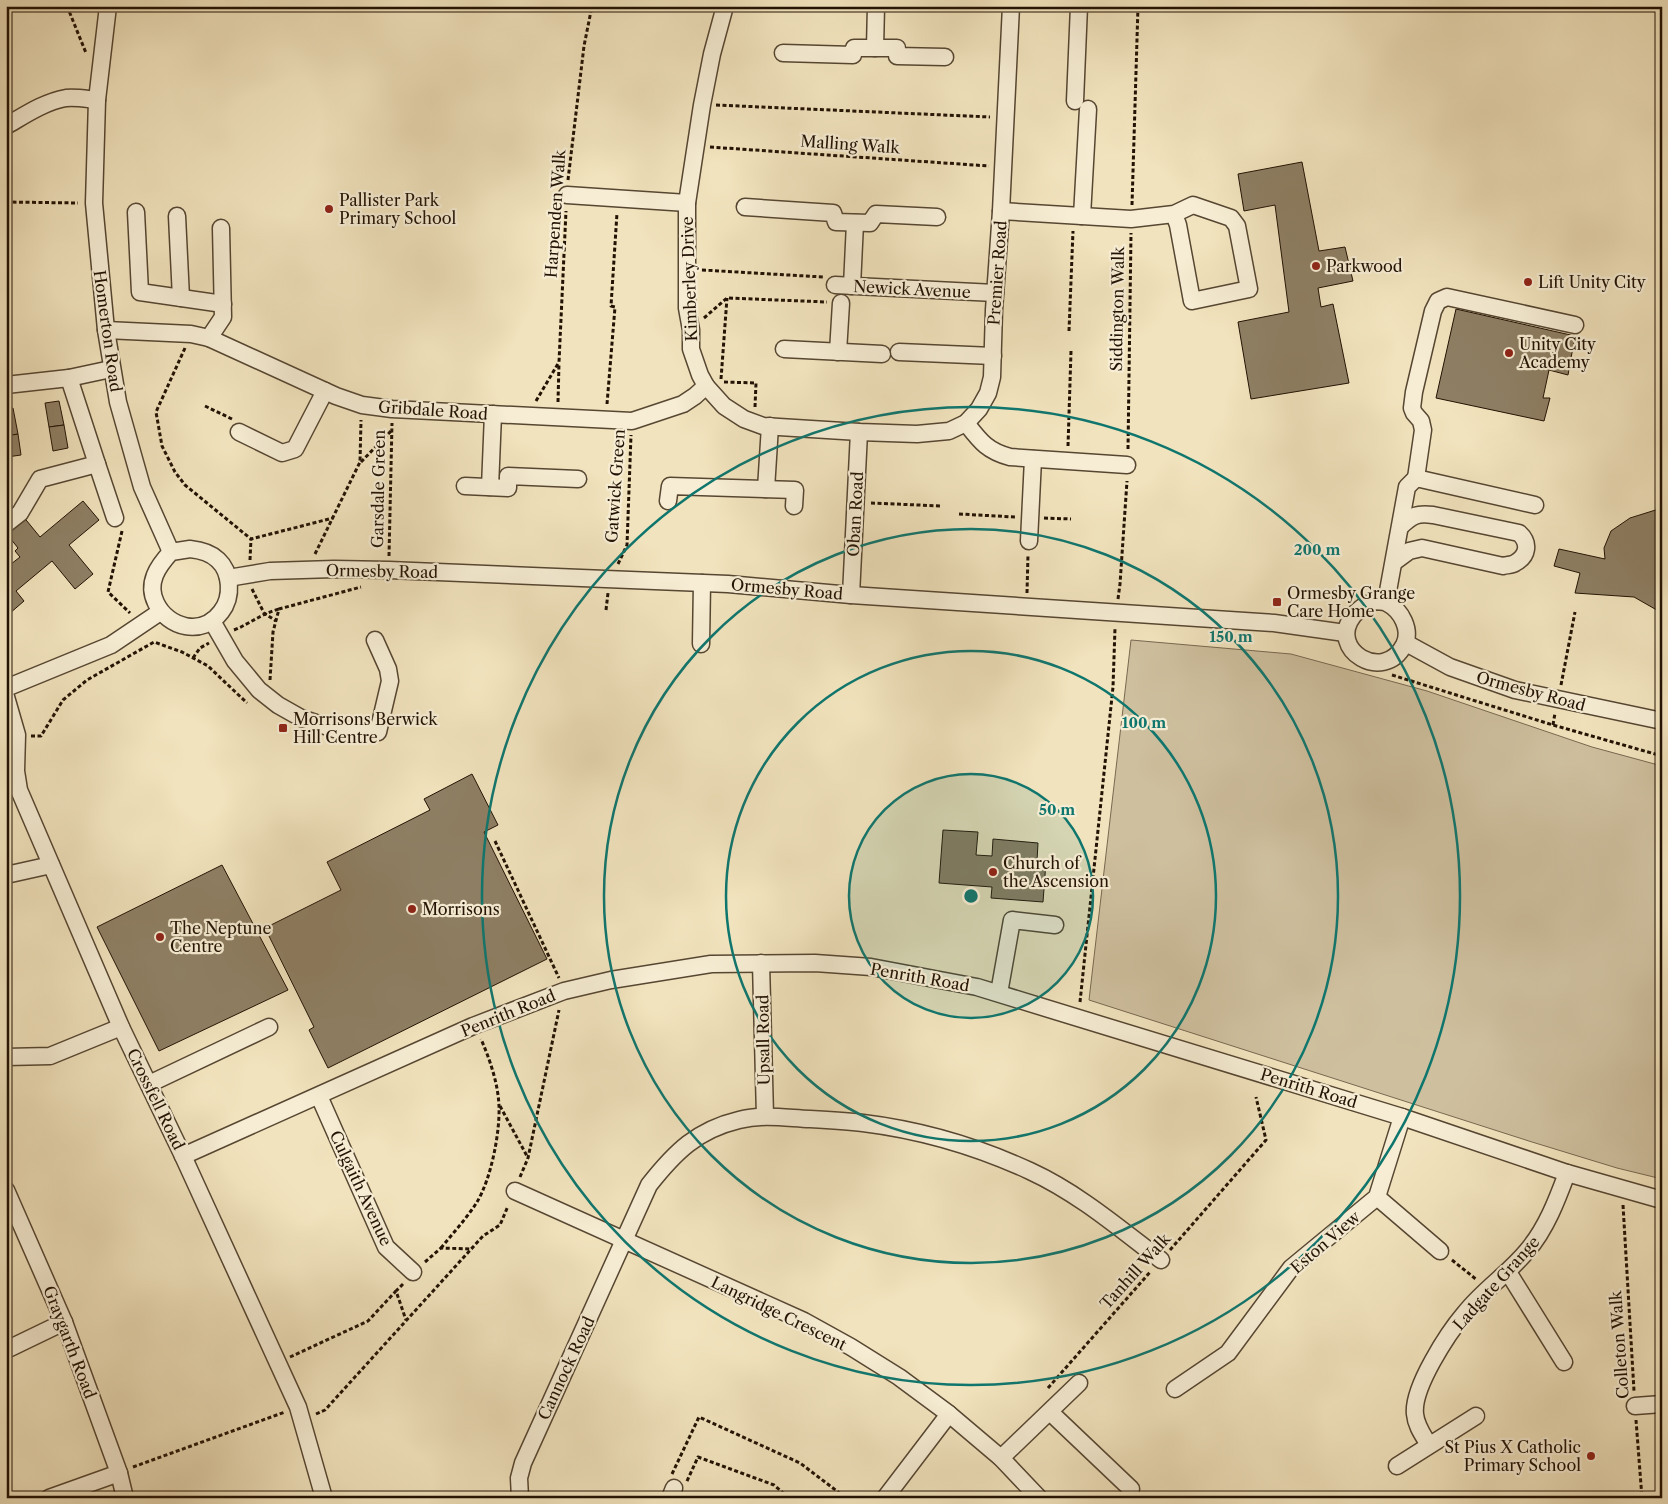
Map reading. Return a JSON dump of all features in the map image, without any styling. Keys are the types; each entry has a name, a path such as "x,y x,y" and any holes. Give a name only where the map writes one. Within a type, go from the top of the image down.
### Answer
{"street":[{"name":"Homerton Road","path":"108,6 97,100 94,203 106,330 118,402 142,487 171,552"},
{"name":"Kimberley Drive","path":"725,6 712,54 702,105 687,203 687,308 694,361 706,386 724,406 739,416 762,425 859,432"},
{"path":"875,48 876,6"},
{"name":"Premier Road","path":"859,432 934,433 949,431 966,423 979,409 988,393 992,377 1010,6"},
{"path":"1078,215 1081,105 1079,6"},
{"path":"782,53 853,55 854,48 897,48 897,56 945,57"},
{"path":"6,126 40,106 54,101 68,98 97,100"},
{"path":"567,194 687,203"},
{"path":"1001,211 1131,219 1174,214 1193,205 1231,218 1237,226 1249,290 1192,301 1178,225 1174,214"},
{"path":"745,207 833,212 836,222 870,224 876,214 937,218"},
{"path":"136,212 140,292 223,304"},
{"path":"177,216 181,298"},
{"path":"852,286 855,223"},
{"path":"209,338 223,317 221,228"},
{"name":"Newick Avenue","path":"834,285 995,294"},
{"path":"1386,602 1407,487 1416,478 1423,430 1421,422 1412,408 1414,392 1438,301 1447,297 1575,325"},
{"path":"838,352 841,303"},
{"name":"Gribdale Road","path":"106,330 191,334 209,338 324,391 362,405 392,410 632,421 683,404 706,386"},
{"path":"784,350 882,354"},
{"path":"899,352 993,356"},
{"path":"6,385 69,378 111,368"},
{"path":"69,378 115,518"},
{"path":"239,432 282,453 295,449 324,391"},
{"path":"490,487 493,414"},
{"path":"966,423 983,444 995,453 1010,457 1128,465"},
{"path":"762,425 766,489"},
{"name":"Oban Road","path":"851,595 859,432"},
{"path":"1029,541 1033,459"},
{"path":"6,524 20,513 40,480 97,464"},
{"path":"464,486 508,488 508,476 578,479"},
{"path":"1416,478 1536,505"},
{"path":"668,501 670,486 795,490 794,506"},
{"path":"1394,562 1409,551 1422,548 1503,566 1515,563 1524,555 1526,547 1525,538 1519,533 1433,515 1420,513 1410,518 1401,526"},
{"path":"190,549 201,550 216,558 223,565 228,578 229,596 222,612 212,621 200,626 184,626 172,622 160,612 153,597 152,583 155,572 171,552 190,549"},
{"name":"Ormesby Road","path":"228,578 270,571 389,570 702,583 851,595 1116,611 1274,623 1345,633"},
{"path":"701,644 702,583"},
{"path":"1375,601 1386,602 1397,611 1406,625 1407,632 1406,643 1400,652 1388,661 1375,663 1365,661 1356,655 1351,649 1345,633 1349,621 1361,607 1375,601"},
{"path":"6,688 111,645 160,612"},
{"path":"212,621 235,661 269,699 296,715 334,729 378,732 390,681 388,669 374,640"},
{"name":"Ormesby Road","path":"1406,643 1450,667 1515,690 1662,721"},
{"name":"Crossfell Road","path":"6,696 17,735 16,771 19,790 122,1027 279,1362 300,1413 324,1498"},
{"path":"6,876 51,865"},
{"path":"999,994 1012,920 1055,925"},
{"name":"Upsall Road","path":"761,963 765,1116"},
{"name":"Penrith Road","path":"183,1156 473,1026 564,991 611,980 711,964 815,963 870,967 968,985 1402,1118 1567,1173 1662,1200"},
{"path":"6,1057 50,1056 122,1027"},
{"path":"149,1084 269,1027"},
{"name":"Culgaith Avenue","path":"319,1096 386,1247 414,1272"},
{"name":"Cannock Road","path":"520,1498 519,1478 523,1463 649,1185 667,1162 686,1143 738,1120 765,1116 863,1123 933,1136 986,1153 1031,1171 1080,1198 1161,1260"},
{"path":"1402,1118 1377,1197 1440,1251"},
{"name":"Ladgate Grange","path":"1429,1445 1419,1429 1415,1415 1415,1403 1434,1359 1464,1313 1508,1272 1541,1232 1567,1173"},
{"name":"Graygarth Road","path":"6,1190 64,1322 119,1473 125,1498"},
{"name":"Langridge Crescent","path":"515,1191 804,1321 851,1347 891,1372 948,1414 1002,1458 1038,1498"},
{"name":"Eston View","path":"1175,1389 1228,1353 1291,1268 1377,1197"},
{"path":"1508,1272 1564,1362"},
{"path":"6,1350 64,1322"},
{"path":"1002,1458 1079,1383"},
{"path":"1635,1406 1662,1404"},
{"path":"1050,1412 1131,1489"},
{"path":"884,1498 948,1414"},
{"path":"1397,1466 1476,1416"},
{"path":"49,1498 119,1473"}],"path":[{"path":"67,6 88,56"},
{"name":"Harpenden Walk","path":"527,416 560,362 567,194 584,46 592,6"},
{"name":"Siddington Walk","path":"1078,1018 1113,687 1116,611 1120,584 1128,465 1131,219 1138,6"},
{"name":"Malling Walk","path":"702,105 1005,118"},
{"name":"Malling Walk","path":"695,146 1003,167"},
{"path":"606,420 615,307 611,306 618,198"},
{"path":"6,202 94,203"},
{"path":"1069,330 1078,215"},
{"name":"Newick Avenue","path":"686,269 834,277 834,285"},
{"path":"728,298 720,382 756,383 762,425"},
{"path":"191,334 156,412 162,446 175,472 185,485 252,540 333,518"},
{"path":"1068,461 1071,351"},
{"path":"558,418 560,362"},
{"name":"Garsdale Green","path":"307,570 360,462 362,405"},
{"path":"205,406 240,423 239,432"},
{"name":"Garsdale Green","path":"389,570 392,410"},
{"name":"Gatwick Green","path":"606,610 609,580 627,545 632,421"},
{"path":"360,462 391,431"},
{"path":"856,502 941,506"},
{"path":"958,514 1071,519"},
{"path":"115,518 122,527 108,592 154,642"},
{"path":"1026,606 1029,541"},
{"path":"1553,725 1576,612"},
{"path":"1390,674 1553,725 1662,756"},
{"path":"119,1473 300,1413 325,1410 483,1236 500,1225 528,1158 564,991 495,841"},
{"path":"279,1362 368,1322 414,1272 441,1248 478,1201 490,1172 496,1146 499,1106 489,1057 473,1026"},
{"name":"Tanhill Walk","path":"1043,1394 1266,1140 1256,1096"},
{"path":"499,1106 528,1158"},
{"name":"Colleton Walk","path":"1622,1190 1642,1498"},
{"path":"441,1248 472,1249"},
{"path":"1440,1251 1488,1289"},
{"path":"396,1291 406,1320"},
{"path":"789,1498 774,1485 698,1457 682,1492 672,1493 666,1485 699,1417 800,1463 846,1498"}],"shaded area":[{"path":"1131,640 1291,654 1427,691 1592,747 1662,766 1662,1179 1617,1168 1532,1142 1089,1000"}],"building":[{"name":"Parkwood","path":"1302,162 1319,251 1345,247 1353,281 1318,288 1321,307 1333,304 1349,383 1251,399 1238,322 1289,312 1275,205 1244,211 1238,174"},
{"name":"Unity City Academy","path":"1456,309 1575,336 1568,375 1549,370 1543,398 1550,398 1544,421 1436,398"},
{"path":"59,401 64,425 49,427 45,403"},
{"path":"13,408 18,434 6,436 6,410"},
{"path":"64,425 68,448 53,451 49,427"},
{"path":"18,434 21,455 7,457 6,436"},
{"path":"83,501 99,520 69,545 93,574 75,589 52,561 16,591 24,601 9,614 6,611 6,568 20,557 15,551 18,548 6,533 6,528 22,515 40,537"},
{"path":"1662,508 1662,613 1634,597 1575,593 1580,573 1554,566 1559,549 1605,559 1604,548 1611,531 1630,518"},
{"name":"Morrisons","path":"472,774 498,825 484,832 547,959 328,1068 309,1030 314,1027 265,928 341,890 327,862 430,810 424,799"},
{"name":"Church of the Ascension","path":"943,830 978,832 976,855 992,856 993,839 1038,843 1037,861 1046,862 1043,902 991,898 992,887 939,883"},
{"path":"222,865 288,990 159,1051 97,927"}],"place":[{"name":"Pallister Park Primary School","path":"329,209"},
{"name":"Parkwood","path":"1316,266"},
{"name":"Lift Unity City","path":"1528,282"},
{"name":"Unity City Academy","path":"1509,353"},
{"name":"Ormesby Grange Care Home","path":"1277,602"},
{"name":"Morrisons Berwick Hill Centre","path":"283,728"},
{"name":"Church of the Ascension","path":"993,872"},
{"name":"Morrisons","path":"412,909"},
{"name":"The Neptune Centre","path":"160,937"},
{"name":"St Pius X Catholic Primary School","path":"1591,1456"}]}
